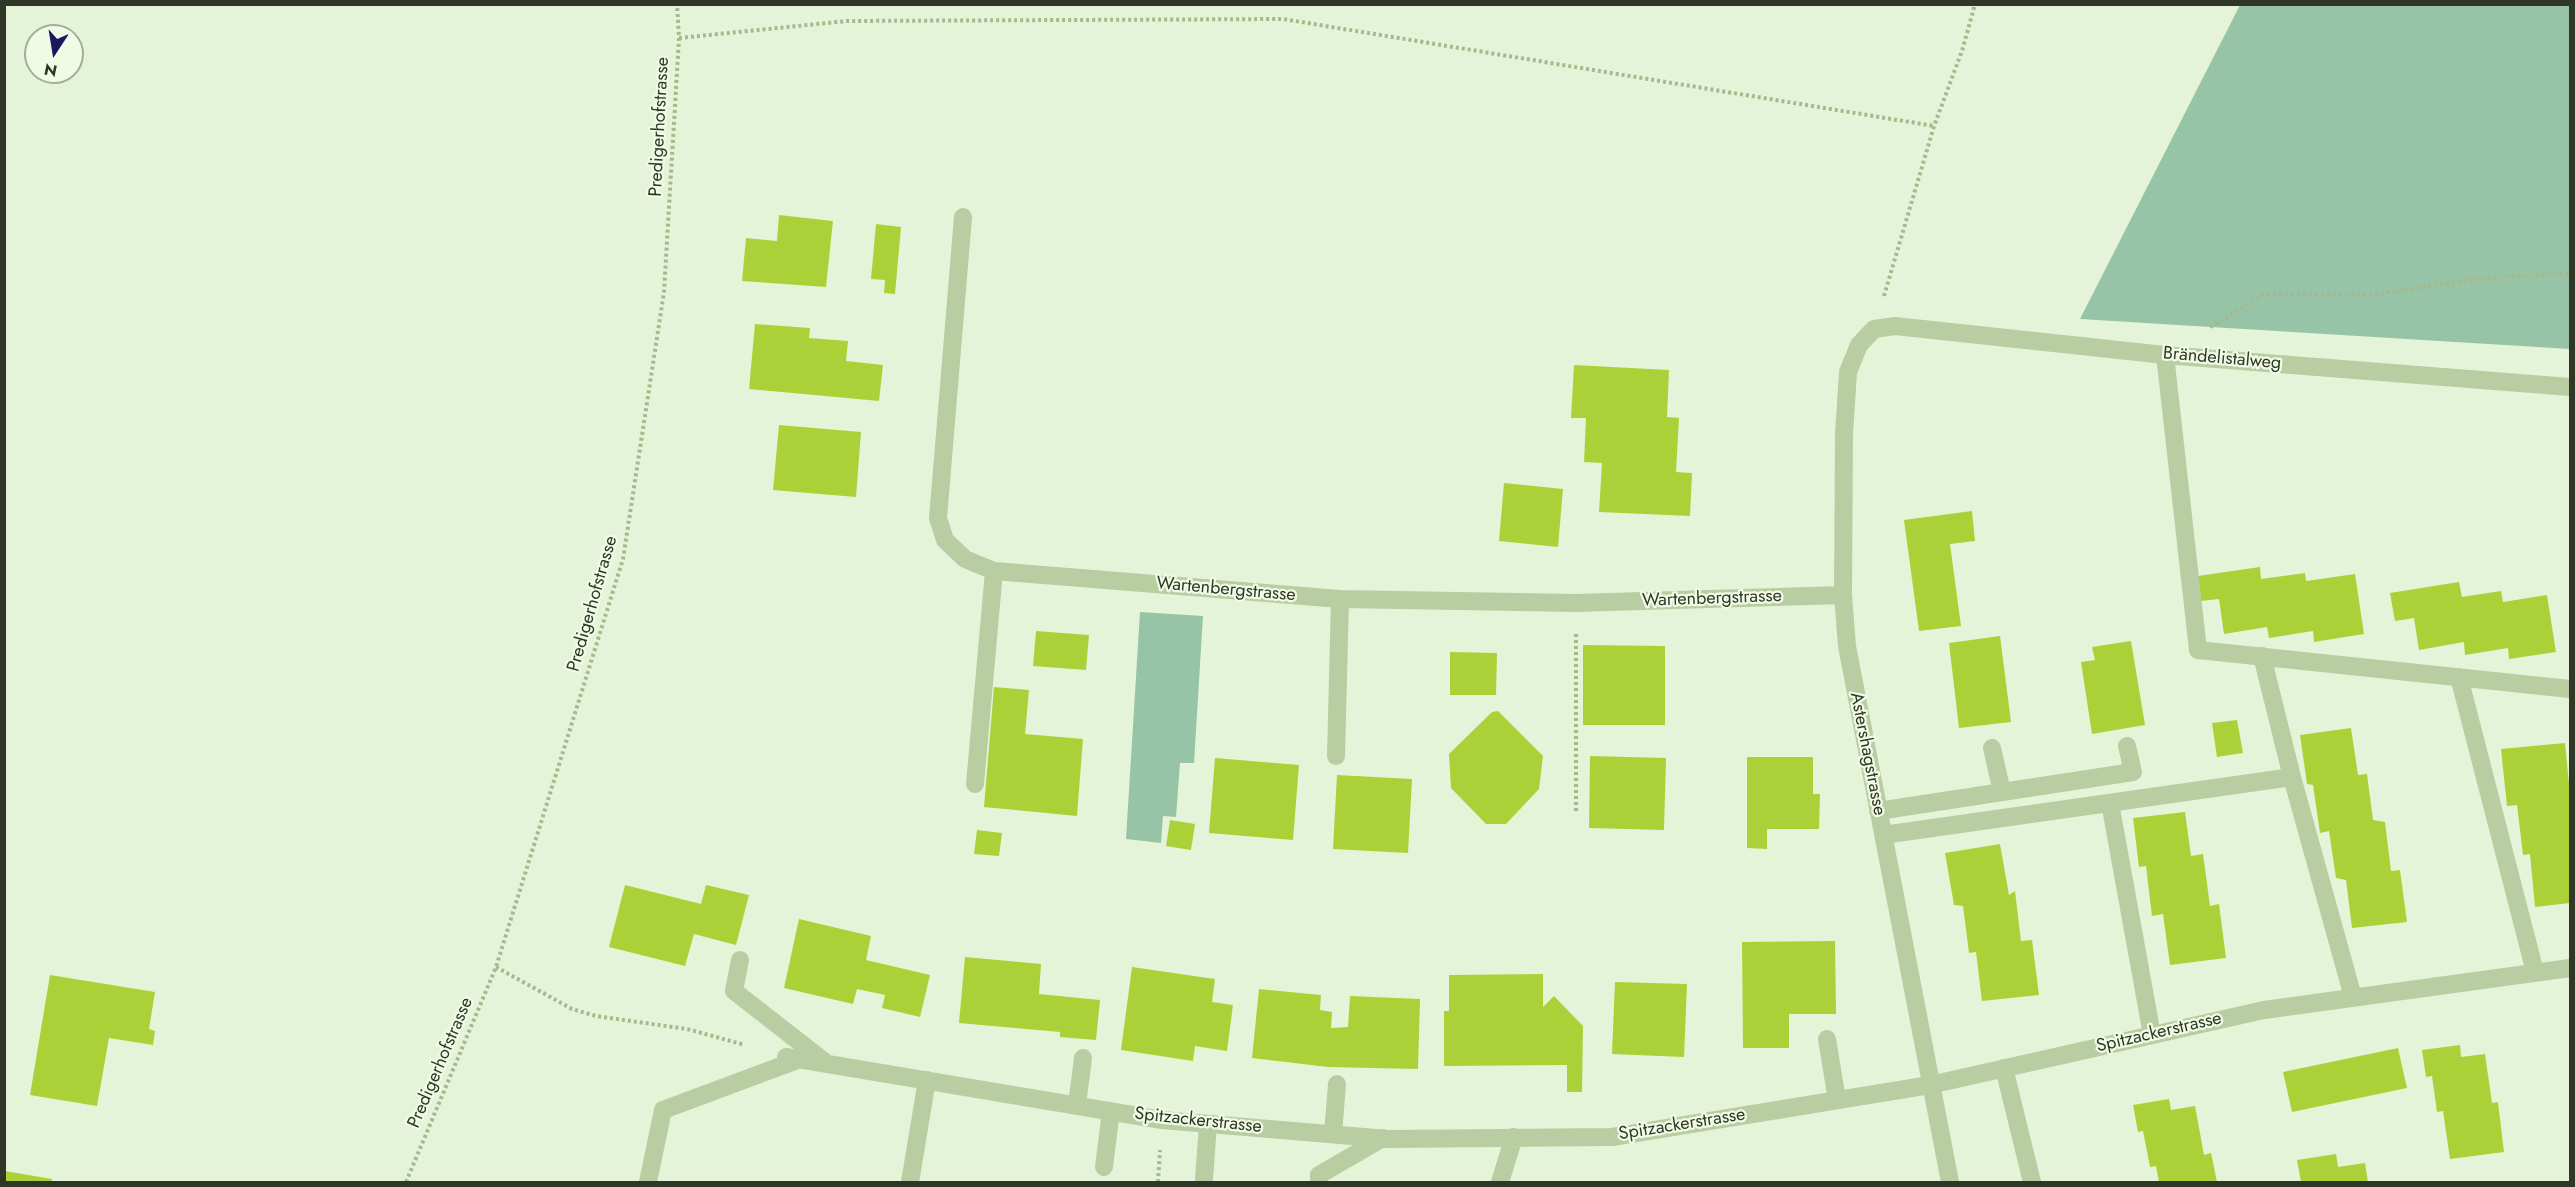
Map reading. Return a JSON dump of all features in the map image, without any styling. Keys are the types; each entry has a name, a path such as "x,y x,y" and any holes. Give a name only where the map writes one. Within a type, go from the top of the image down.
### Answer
{"street":[{"name":"Wartenbergstrasse","path":"963,217 938,518 945,540 965,559 994,571 1340,599 1576,603 1843,595"},
{"name":"Brändelistalweg","path":"1874,329 1895,326 2165,355 2571,387"},
{"name":"Astershagstrasse","path":"1874,329 1859,345 1848,372 1844,434 1843,595 1847,646 1950,1182"},
{"path":"2165,355 2198,650 2571,689"},
{"path":"975,784 994,571"},
{"path":"1336,756 1340,599"},
{"path":"2262,657 2292,777 2353,997"},
{"path":"2459,677 2535,972"},
{"path":"1878,811 2133,772 2127,746"},
{"path":"1992,748 2002,792"},
{"path":"1883,835 2292,777"},
{"path":"2110,803 2152,1035"},
{"path":"740,960 734,991 827,1063"},
{"name":"Spitzackerstrasse","path":"793,1058 1162,1120 1383,1138 1612,1137 1930,1085 2264,1010 2571,968"},
{"path":"1827,1039 1837,1100"},
{"path":"648,1182 663,1110 793,1058"},
{"path":"1077,1105 1083,1058"},
{"path":"2004,1068 2032,1182"},
{"path":"910,1182 927,1080"},
{"path":"1333,1134 1337,1084"},
{"path":"1104,1167 1112,1111"},
{"path":"1204,1179 1208,1124"},
{"path":"1500,1182 1514,1137"},
{"path":"1319,1182 1319,1175 1383,1138"}],"path":[{"name":"Predigerhofstrasse","path":"406,1182 496,968 623,559 664,292 679,38 677,4"},
{"path":"1874,329 1934,126 1962,51 1975,4"},
{"path":"679,38 847,21 1283,19 1934,126"},
{"path":"2165,355 2265,294 2369,295 2486,278 2571,273"},
{"path":"1576,603 1576,811"},
{"path":"496,968 572,1009 596,1016 687,1029 793,1058"}],"green space":[{"path":"2240,5 2570,5 2570,349 2080,319"},
{"path":"1140,612 1203,616 1194,763 1180,763 1176,817 1163,816 1161,843 1126,839"}],"building":[{"path":"779,215 833,221 826,287 742,281 746,238 777,241"},
{"path":"876,224 901,227 895,294 884,293 885,280 871,279"},
{"path":"755,324 810,328 809,338 848,341 846,361 883,365 879,401 749,389"},
{"path":"1574,365 1669,370 1667,417 1679,418 1676,472 1692,473 1690,516 1599,512 1602,463 1584,462 1586,418 1571,418"},
{"path":"779,425 861,432 856,497 773,490"},
{"path":"1504,483 1563,489 1558,547 1499,541"},
{"path":"1972,511 1975,541 1950,544 1961,626 1919,631 1904,520"},
{"path":"2260,567 2261,579 2305,573 2306,581 2355,574 2364,634 2314,642 2313,631 2269,638 2267,627 2224,634 2219,599 2201,601 2198,576"},
{"path":"2459,582 2462,597 2501,591 2503,602 2547,595 2556,652 2509,659 2508,648 2465,655 2464,642 2419,650 2414,618 2395,621 2390,593"},
{"path":"1036,631 1089,635 1086,670 1033,666"},
{"path":"2000,636 2011,722 1959,728 1949,643"},
{"path":"2131,641 2145,725 2092,734 2081,662 2095,660 2092,647"},
{"path":"1583,645 1665,646 1665,725 1583,725"},
{"path":"1450,652 1497,653 1496,695 1450,695"},
{"path":"994,687 1029,690 1025,734 1083,739 1077,816 984,807"},
{"path":"1498,711 1543,756 1539,789 1506,824 1486,824 1451,788 1449,754 1492,712"},
{"path":"2237,720 2243,753 2217,757 2212,723"},
{"path":"2351,728 2358,775 2367,774 2373,820 2385,822 2391,871 2400,870 2407,922 2352,928 2346,880 2336,878 2329,831 2320,833 2313,785 2307,784 2300,735"},
{"path":"2565,743 2570,794 2570,903 2535,907 2530,854 2523,855 2517,805 2507,806 2501,749"},
{"path":"1590,756 1666,758 1664,830 1589,828"},
{"path":"1747,757 1813,757 1813,794 1820,794 1819,829 1767,829 1767,849 1747,848"},
{"path":"1215,758 1299,765 1293,840 1209,833"},
{"path":"1337,775 1412,779 1408,853 1333,849"},
{"path":"2185,812 2191,856 2203,854 2210,906 2219,904 2226,958 2170,965 2163,914 2152,916 2146,866 2139,867 2133,818"},
{"path":"1170,820 1195,824 1191,850 1166,846"},
{"path":"977,830 1002,833 999,856 974,854"},
{"path":"2000,844 2009,895 2015,891 2021,941 2032,940 2039,995 1982,1001 1976,952 1969,953 1963,906 1954,905 1945,853"},
{"path":"625,885 701,904 706,885 749,895 736,945 694,934 685,966 609,947"},
{"path":"799,919 871,936 866,960 930,975 920,1017 882,1008 885,995 857,989 853,1004 784,988"},
{"path":"1835,941 1836,1014 1789,1014 1789,1048 1743,1048 1742,942"},
{"path":"965,957 1041,964 1039,994 1100,1000 1096,1040 1060,1037 1060,1032 959,1023"},
{"path":"1132,967 1215,979 1212,1002 1233,1005 1227,1051 1195,1046 1193,1061 1121,1050"},
{"path":"1543,974 1543,1007 1554,996 1583,1026 1582,1092 1567,1092 1567,1065 1444,1066 1444,1011 1449,1011 1449,975"},
{"path":"50,975 155,992 149,1029 155,1031 153,1045 109,1038 97,1106 30,1095"},
{"path":"1615,982 1687,984 1684,1057 1612,1054"},
{"path":"1259,989 1321,995 1320,1010 1332,1012 1331,1028 1348,1027 1350,996 1420,999 1418,1069 1328,1067 1252,1058"},
{"path":"2460,1045 2461,1057 2485,1054 2492,1103 2498,1102 2504,1152 2450,1159 2443,1111 2437,1112 2432,1076 2426,1077 2422,1050"},
{"path":"2398,1048 2407,1088 2292,1112 2283,1072"},
{"path":"2169,1099 2171,1110 2195,1106 2204,1155 2211,1153 2217,1182 2159,1182 2156,1166 2150,1167 2143,1131 2138,1132 2133,1105"},
{"path":"2336,1154 2338,1167 2365,1163 2368,1182 2301,1182 2297,1160"},
{"path":"5,1171 52,1179 52,1182 5,1182"}]}
